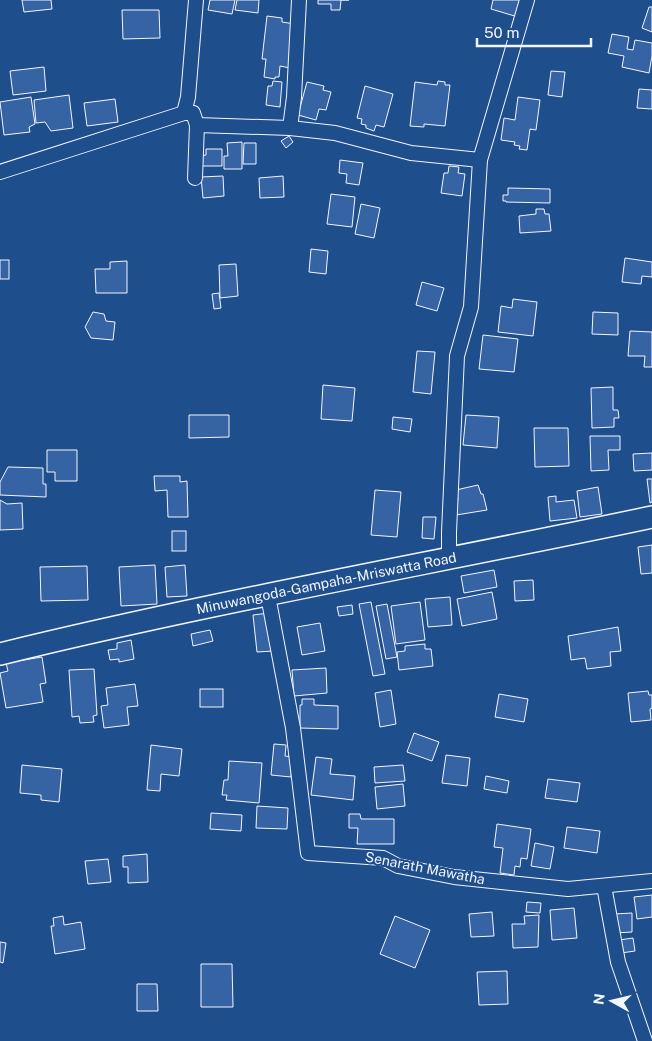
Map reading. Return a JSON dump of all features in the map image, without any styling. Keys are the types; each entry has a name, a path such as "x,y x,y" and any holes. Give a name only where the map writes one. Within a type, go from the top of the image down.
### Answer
{"main road":[{"name":"Minuwangoda-Gampaha-Mriswatta Road","path":"0,654 99,630 652,517"}],"street":[{"path":"184,112 188,97 196,0"},
{"path":"290,128 294,97 299,0"},
{"path":"449,559 457,356 471,306 480,160 527,0"},
{"path":"0,172 184,112 194,113 197,125 195,178"},
{"path":"197,125 290,128 335,133 411,153 480,160"},
{"name":"Senarath Mawatha","path":"268,596 293,728 308,853 383,858 398,866 454,877 568,889 652,881"},
{"path":"604,886 618,962 646,1041"}],"building":[{"path":"22,0 51,0 52,9 24,12"},
{"path":"210,0 235,0 232,14 208,10"},
{"path":"237,0 259,0 258,13 235,10"},
{"path":"318,0 341,0 340,10 331,10 331,4 318,4"},
{"path":"493,0 523,0 518,17 491,9"},
{"path":"649,7 652,7 652,32 642,28"},
{"path":"122,10 159,10 160,38 123,39"},
{"path":"267,16 282,18 282,22 295,24 290,68 280,66 279,77 275,77 275,79 264,77 266,59 262,59"},
{"path":"612,34 629,37 627,49 633,50 635,40 652,43 649,73 622,67 624,56 608,53"},
{"path":"44,67 46,91 13,95 10,71"},
{"path":"551,71 565,72 562,97 548,95"},
{"path":"273,81 282,82 280,107 266,105 268,86 272,86"},
{"path":"438,81 445,82 445,85 450,85 445,126 424,124 424,127 410,126 415,82 437,85"},
{"path":"307,82 324,86 323,90 331,92 326,110 319,109 316,120 298,115"},
{"path":"365,86 393,94 384,127 376,125 374,131 366,128 366,125 361,124 362,119 357,118"},
{"path":"639,89 652,90 652,109 637,108"},
{"path":"69,95 73,128 51,131 45,122 36,123 34,100"},
{"path":"31,97 35,124 29,127 30,132 4,135 0,102"},
{"path":"518,97 540,100 536,130 530,129 527,150 519,149 520,146 514,145 515,142 501,140 504,118 515,120"},
{"path":"115,99 118,122 87,126 84,103"},
{"path":"289,136 293,142 286,148 281,141"},
{"path":"242,142 242,169 224,169 224,156 228,156 227,143"},
{"path":"244,143 256,143 256,164 243,164"},
{"path":"206,149 222,149 222,166 199,166 199,156 206,155"},
{"path":"340,160 363,163 359,185 346,183 347,174 339,173"},
{"path":"449,166 459,167 458,173 465,174 462,196 441,193 444,173 448,173"},
{"path":"223,176 224,196 203,198 201,177"},
{"path":"283,176 284,197 260,198 259,178"},
{"path":"508,188 550,189 550,203 503,201 503,195 508,195"},
{"path":"331,194 355,197 352,227 327,224"},
{"path":"361,204 380,208 374,238 355,234"},
{"path":"536,209 544,209 545,214 549,214 551,231 520,233 519,216 536,214"},
{"path":"311,249 328,251 326,274 309,272"},
{"path":"625,258 652,262 652,277 642,276 641,284 622,282"},
{"path":"0,260 9,260 9,279 0,279"},
{"path":"127,261 127,293 96,293 95,269 110,269 110,262"},
{"path":"236,264 238,296 220,298 219,265"},
{"path":"422,282 444,288 437,311 416,305"},
{"path":"219,293 221,308 214,309 212,294"},
{"path":"513,299 537,302 533,336 498,332 501,306 512,308"},
{"path":"93,312 104,314 106,321 115,322 113,340 91,338 85,327"},
{"path":"593,312 618,313 618,335 592,334"},
{"path":"630,331 652,332 652,367 644,367 645,356 628,356"},
{"path":"483,335 518,339 514,372 479,369"},
{"path":"417,351 435,352 431,394 413,392"},
{"path":"323,385 355,388 352,421 321,419"},
{"path":"613,387 613,410 618,410 619,418 614,418 614,427 592,428 591,388"},
{"path":"189,415 229,415 229,437 189,438"},
{"path":"466,415 499,417 497,448 463,445"},
{"path":"393,417 412,419 410,432 392,429"},
{"path":"534,428 568,428 569,466 535,467"},
{"path":"590,436 620,436 620,450 608,450 609,470 591,471"},
{"path":"47,450 77,450 77,481 55,481 55,472 47,472"},
{"path":"652,453 652,470 634,471 633,454"},
{"path":"8,467 43,468 43,484 46,484 46,497 0,495 0,482"},
{"path":"154,476 180,476 180,482 187,481 188,517 168,517 167,490 155,491"},
{"path":"647,479 652,479 652,502 650,503"},
{"path":"478,485 481,494 483,494 487,510 456,515 453,501 458,500 456,490"},
{"path":"598,487 602,514 580,517 577,491"},
{"path":"375,490 401,492 397,537 371,535"},
{"path":"556,496 556,502 574,500 577,518 550,521 548,497"},
{"path":"0,500 7,504 22,503 23,529 0,530"},
{"path":"423,517 436,517 434,539 422,538"},
{"path":"172,531 186,531 186,551 172,551"},
{"path":"652,545 652,573 641,574 638,547"},
{"path":"155,565 157,604 121,606 119,567"},
{"path":"185,565 187,596 167,597 165,567"},
{"path":"87,566 88,600 41,601 40,567"},
{"path":"494,570 497,587 464,593 461,576"},
{"path":"533,580 534,600 515,601 514,581"},
{"path":"492,592 497,619 462,626 457,599"},
{"path":"450,597 452,625 428,627 425,599"},
{"path":"371,602 385,674 373,676 359,604"},
{"path":"420,602 425,640 396,644 391,606"},
{"path":"387,604 397,657 386,659 376,606"},
{"path":"352,605 353,614 339,616 337,607"},
{"path":"269,613 273,651 257,652 253,615"},
{"path":"320,623 325,651 302,655 297,627"},
{"path":"618,627 621,651 610,652 611,666 587,669 585,658 571,660 568,636"},
{"path":"210,630 213,641 193,646 191,634"},
{"path":"131,640 134,659 119,662 119,659 110,660 108,650 117,649 117,643"},
{"path":"425,644 425,649 431,649 433,666 399,670 397,652 405,651 405,646"},
{"path":"42,657 46,683 40,684 43,702 6,708 0,673 8,671 6,663"},
{"path":"326,668 327,693 294,696 292,670"},
{"path":"94,669 97,715 93,716 94,722 80,723 79,716 72,717 69,670"},
{"path":"135,684 138,706 127,707 129,725 104,728 101,706 108,705 106,688"},
{"path":"200,689 223,689 223,707 200,707"},
{"path":"391,690 396,724 380,727 375,693"},
{"path":"648,691 649,695 652,695 651,720 631,722 628,693"},
{"path":"499,694 528,699 524,722 495,717"},
{"path":"302,699 314,699 314,705 338,706 338,729 300,728 300,705 302,705"},
{"path":"414,733 439,742 432,761 407,752"},
{"path":"274,744 286,745 285,756 293,757 291,777 271,775"},
{"path":"151,745 182,749 179,776 161,774 160,791 147,790"},
{"path":"446,755 470,758 467,786 442,783"},
{"path":"316,757 332,759 330,774 355,776 353,800 311,795"},
{"path":"229,761 262,763 259,803 226,800 227,795 222,795 224,780 228,780"},
{"path":"22,765 62,769 59,802 41,800 41,795 20,793"},
{"path":"403,765 405,781 375,783 374,767"},
{"path":"486,776 509,781 507,793 484,789"},
{"path":"548,779 580,783 577,802 545,798"},
{"path":"403,784 405,806 377,809 375,787"},
{"path":"257,806 288,808 287,829 256,828"},
{"path":"211,813 242,815 241,831 210,829"},
{"path":"349,814 360,814 361,819 394,819 394,844 357,844 358,828 349,828"},
{"path":"497,824 531,829 527,859 521,858 520,867 515,866 514,875 500,873 503,848 494,847"},
{"path":"567,827 600,831 597,853 564,848"},
{"path":"535,843 554,847 550,869 531,866"},
{"path":"147,854 148,882 128,883 128,867 123,867 123,856"},
{"path":"108,859 111,882 88,884 85,861"},
{"path":"652,895 652,917 637,919 634,897"},
{"path":"527,902 541,903 540,913 526,912"},
{"path":"574,908 577,938 552,940 550,910"},
{"path":"492,912 494,936 471,937 469,914"},
{"path":"632,913 632,932 615,933 614,914"},
{"path":"539,915 538,947 513,948 512,924 525,924 524,916"},
{"path":"63,916 64,925 81,922 85,949 55,954 51,926 54,926 53,918"},
{"path":"395,916 430,930 415,968 380,954"},
{"path":"633,938 635,951 621,953 619,940"},
{"path":"0,942 6,943 3,963 0,962"},
{"path":"201,964 232,964 233,1007 201,1007"},
{"path":"507,971 508,1004 479,1005 477,972"},
{"path":"137,984 157,984 158,1011 137,1011"}]}
